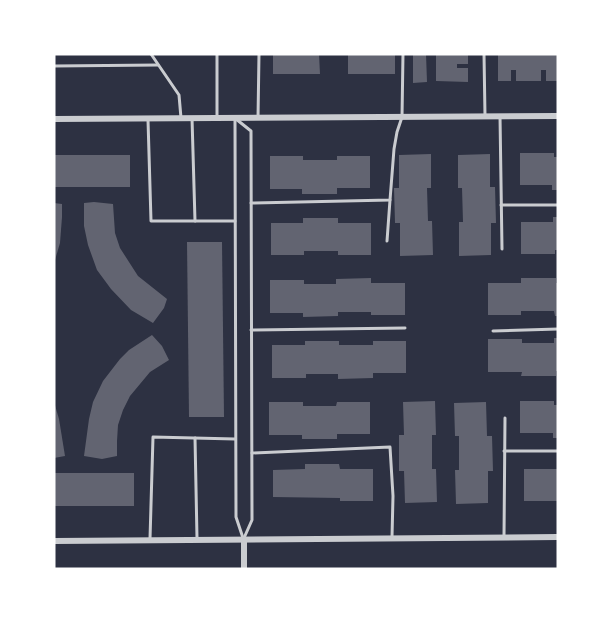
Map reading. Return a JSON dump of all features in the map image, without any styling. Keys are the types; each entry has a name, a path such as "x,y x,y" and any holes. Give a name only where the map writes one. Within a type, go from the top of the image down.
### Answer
{"street":[{"path":"54,119 558,116"},
{"path":"54,541 558,537"},
{"path":"244,540 244,569"}],"lane":[{"path":"151,54 179,95 181,118"},
{"path":"217,54 217,118"},
{"path":"258,117 259,54"},
{"path":"387,241 394,149 402,117 403,54"},
{"path":"484,54 485,116"},
{"path":"54,66 158,64"},
{"path":"500,116 501,249"},
{"path":"148,118 151,221 235,221"},
{"path":"192,118 195,221"},
{"path":"235,118 252,131 252,520 244,540"},
{"path":"235,118 236,517 244,540"},
{"path":"251,203 390,200"},
{"path":"501,205 558,205"},
{"path":"251,330 405,328"},
{"path":"493,331 558,329"},
{"path":"504,537 505,418"},
{"path":"150,540 153,437 236,439"},
{"path":"195,438 197,540"},
{"path":"252,453 390,447 393,496 392,538"},
{"path":"504,452 558,451"}],"building":[{"path":"273,54 319,54 320,74 273,74"},
{"path":"348,54 395,54 395,74 348,74"},
{"path":"413,54 426,54 427,82 413,83"},
{"path":"468,54 468,64 457,64 457,68 468,68 468,82 436,81 436,55"},
{"path":"498,54 558,54 558,81 546,81 546,70 541,70 541,81 516,81 516,70 511,70 511,81 498,81"},
{"path":"520,153 554,153 554,157 558,157 558,190 552,190 552,185 520,185"},
{"path":"431,154 431,188 427,188 428,221 432,221 433,255 400,256 400,223 395,223 394,188 399,188 399,155"},
{"path":"490,154 490,187 495,187 496,223 491,223 491,255 459,256 459,222 463,222 462,188 458,188 458,155"},
{"path":"54,155 130,155 130,187 54,187"},
{"path":"270,156 303,156 303,160 337,160 337,156 370,156 370,188 337,188 337,194 302,194 302,189 270,189"},
{"path":"54,203 62,204 60,243 55,260"},
{"path":"84,203 113,204 115,233 120,248 138,276 167,299 164,308 153,323 131,310 97,270 84,226"},
{"path":"553,217 558,217 558,250 555,250 555,254 521,254 521,222 553,222"},
{"path":"303,218 338,218 338,223 371,223 371,255 338,255 338,251 304,251 304,255 271,255 271,223 303,223"},
{"path":"187,242 222,242 224,417 189,417"},
{"path":"371,278 371,283 405,283 405,315 338,312 338,316 303,317 303,313 270,313 270,280 304,280 304,284 336,284 336,279"},
{"path":"521,278 556,278 558,316 555,316 554,311 521,311 521,315 488,315 488,283 521,283"},
{"path":"152,335 162,346 169,360 150,372 130,396 118,425 117,456 102,459 84,456 93,402 103,381 129,350"},
{"path":"554,338 558,338 556,376 521,376 522,372 488,372 488,339 522,339 522,343 554,343"},
{"path":"305,341 339,341 339,345 373,345 373,341 406,341 406,373 373,373 373,378 338,379 338,374 306,374 306,378 272,378 272,345 305,345"},
{"path":"435,401 436,435 432,435 432,469 436,469 437,502 405,503 404,471 399,471 399,435 404,435 403,402"},
{"path":"520,401 554,401 554,405 558,405 558,438 553,438 553,433 520,433"},
{"path":"54,402 65,456 54,458"},
{"path":"269,402 303,402 303,406 336,406 337,402 370,402 370,434 337,434 337,439 302,439 302,435 269,435"},
{"path":"486,402 487,436 492,436 493,471 488,471 488,503 456,504 455,470 459,470 459,436 455,436 454,403"},
{"path":"305,464 339,464 340,469 373,469 373,501 273,497 273,470 305,469"},
{"path":"524,469 558,469 558,501 524,501"},
{"path":"54,473 134,473 134,506 54,506"}]}
